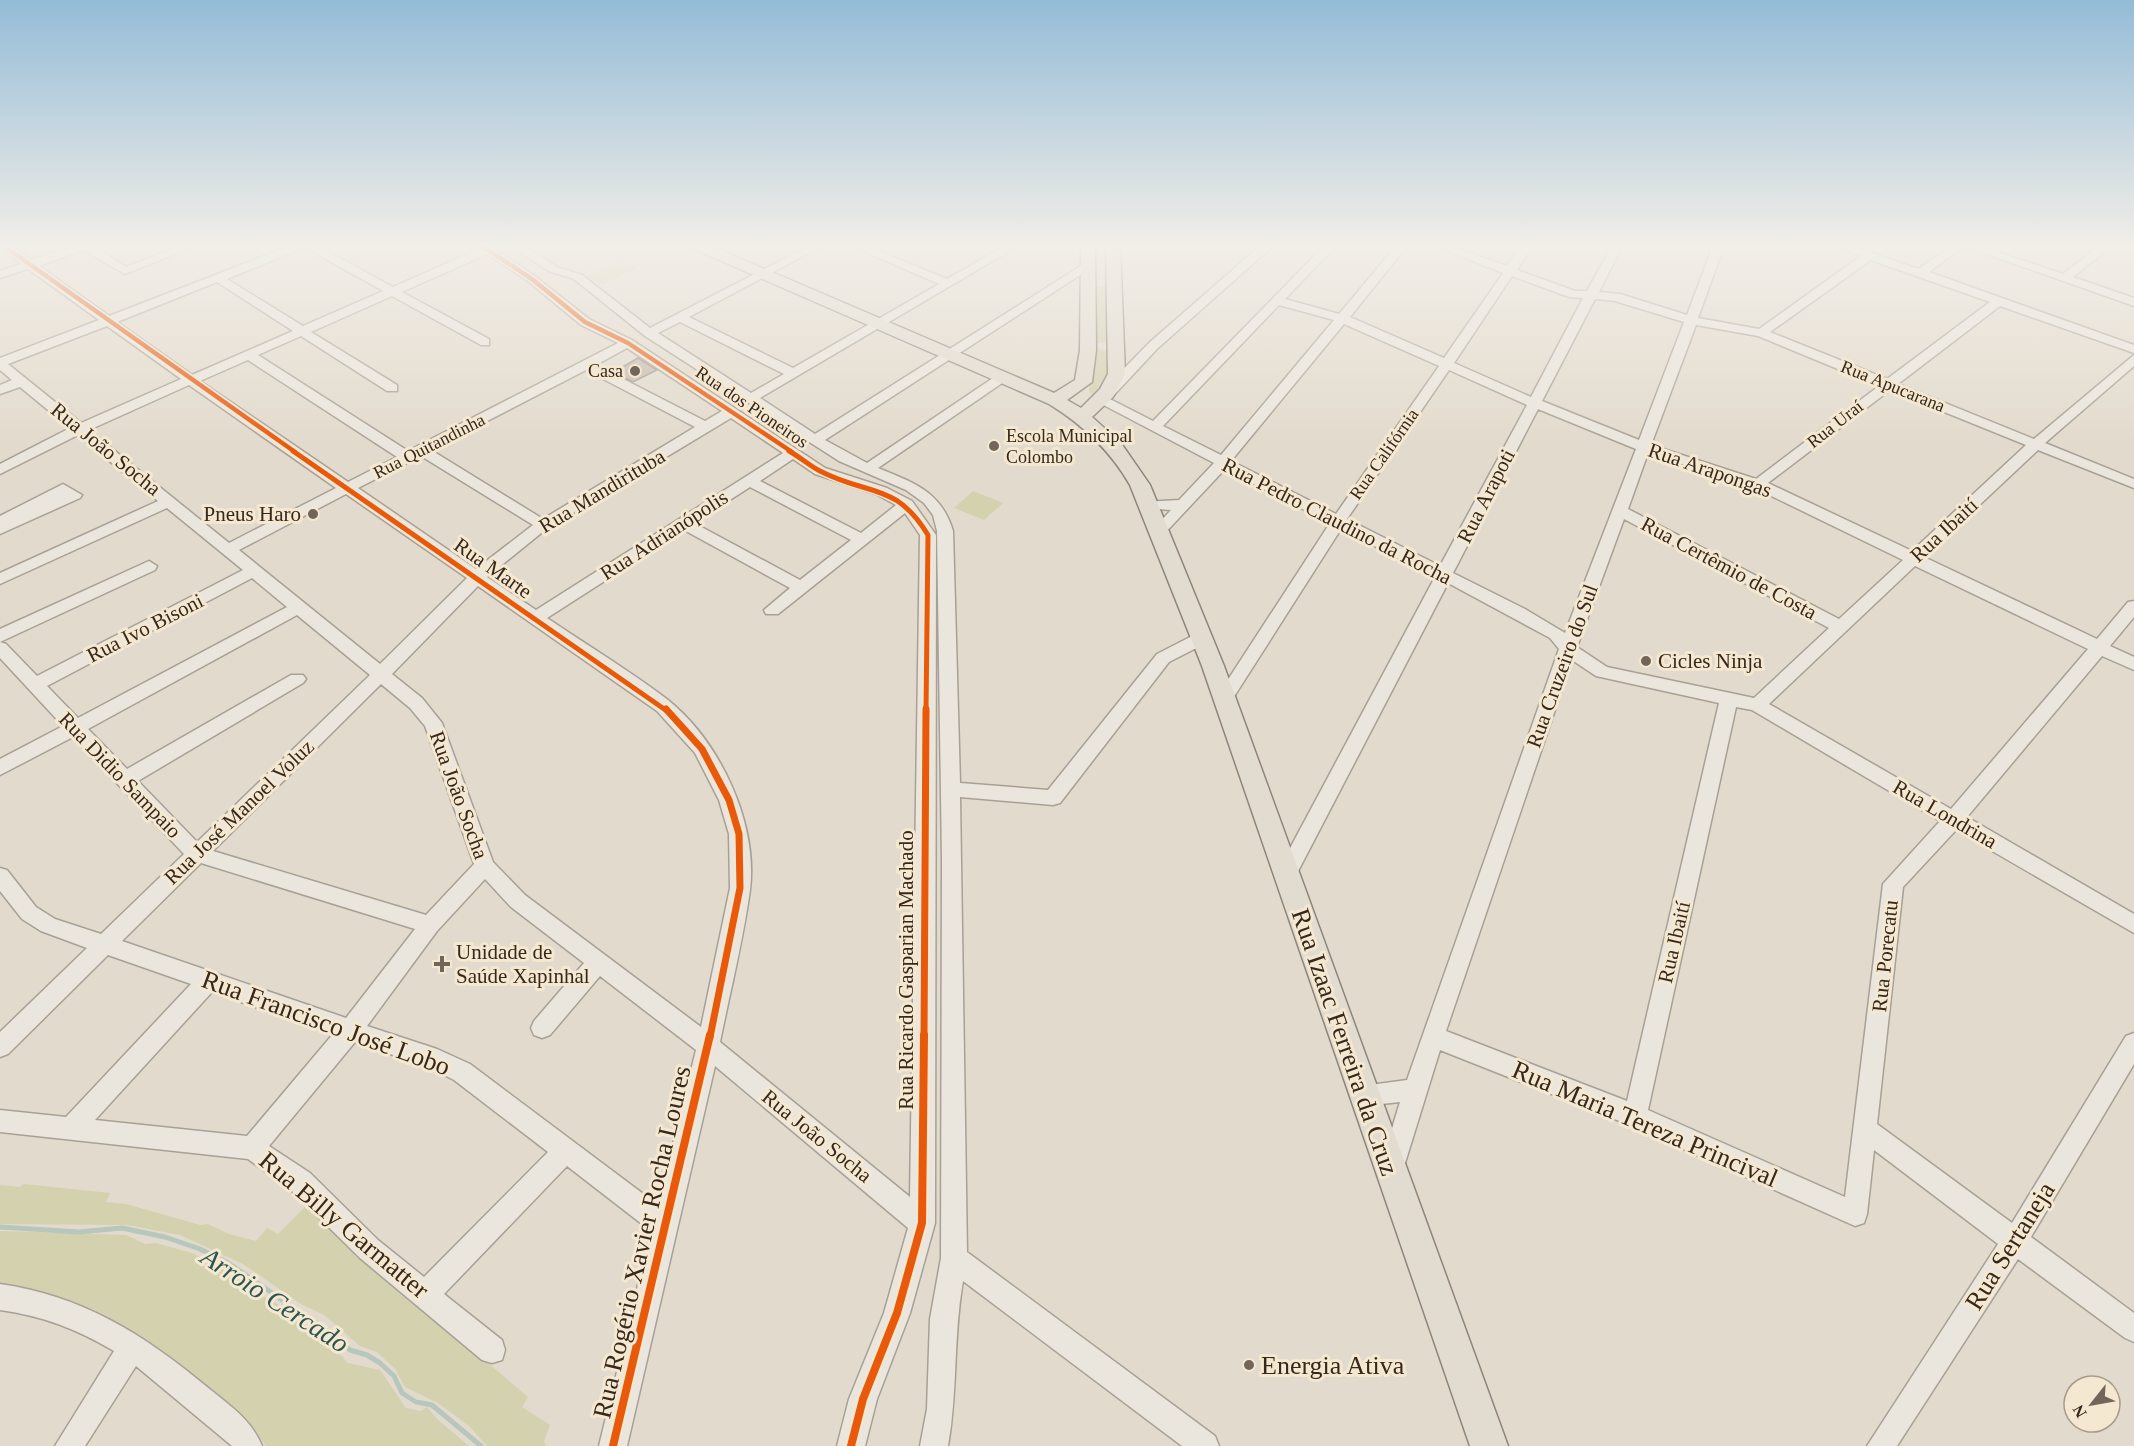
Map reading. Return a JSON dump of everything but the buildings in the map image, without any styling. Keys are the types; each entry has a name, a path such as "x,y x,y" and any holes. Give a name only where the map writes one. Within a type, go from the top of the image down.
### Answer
{"main road":[{"name":"Rua Izaac Ferreira da Cruz","path":"855,313 1055,400 1083,416 1116,448 1130,466 1213,666 1489,1446"},
{"path":"1086,313 1088,350 1083,382 1088,392 1105,397"},
{"path":"1083,416 1105,397 1117,374 1119,351 1114,313"},
{"path":"1088,350 1100,346 1119,351"},
{"path":"1055,400 1083,382"}],"street":[{"name":"Rua Marte","path":"98,313 663,706 702,749 729,800 739,834 740,888 708,1046"},
{"path":"0,363 128,313"},
{"path":"277,313 392,388"},
{"path":"0,470 81,428 342,313"},
{"path":"434,313 485,342"},
{"name":"Rua dos Pioneiros","path":"573,313 628,343 820,471 842,482 904,496"},
{"name":"Rua dos Pioneiros","path":"622,313 649,333 818,438 844,458 868,468 904,496"},
{"path":"649,333 687,313"},
{"path":"753,398 897,313"},
{"path":"818,438 948,354 1018,313"},
{"path":"1105,397 1153,346 1190,313"},
{"path":"1154,428 1265,313"},
{"name":"Rua Arapongas","path":"1325,313 1342,318 1534,403 1643,447 1758,484 2134,664"},
{"path":"1153,518 1183,505 1222,463 1346,313"},
{"name":"Rua Califórnia","path":"1224,699 1338,522 1481,313"},
{"name":"Rua Arapoti","path":"1287,873 1582,313"},
{"name":"Rua Apucarana","path":"1669,313 1690,320 1761,333 2134,484"},
{"name":"Rua Cruzeiro do Sul","path":"1391,1172 1415,1090 1568,649 1693,313"},
{"path":"1761,333 1788,313"},
{"name":"Rua Uraí","path":"1758,484 1982,313"},
{"path":"2034,313 2134,349"},
{"path":"680,317 792,374"},
{"name":"Rua Quitandinha","path":"229,549 628,343"},
{"path":"1119,351 1136,351 1153,346"},
{"path":"650,358 669,352 702,366"},
{"path":"249,355 407,457"},
{"name":"Rua Ibaití","path":"1757,705 2036,444 2134,359"},
{"name":"Rua João Socha","path":"0,363 416,703 433,723 485,866 518,901 708,1046 922,1223"},
{"path":"587,365 707,428"},
{"path":"868,468 1004,378"},
{"path":"0,390 22,381"},
{"name":"Rua Pedro Claudino da Rocha","path":"1105,397 1154,428 1519,613 1556,634 1568,649 1602,672 1729,698"},
{"name":"Rua Mandirituba","path":"477,577 543,525 732,411"},
{"path":"772,439 792,438 801,435 802,429"},
{"path":"421,450 543,525"},
{"name":"Rua Adrianópolis","path":"535,618 793,453"},
{"path":"749,481 863,540"},
{"path":"0,522 63,488 75,495 0,529"},
{"path":"772,610 863,540 904,496 929,500 940,514 945,531 954,1258 943,1319 941,1409 933,1446"},
{"name":"Rua Ricardo Gasparian Machado","path":"851,1446 863,1399 897,1313 922,1223 928,535 904,496"},
{"path":"0,579 170,501"},
{"path":"1153,518 1183,505"},
{"name":"Rua Certêmio de Costa","path":"1619,510 1840,627"},
{"path":"683,523 801,587"},
{"path":"0,636 149,566"},
{"name":"Rua Ivo Bisoni","path":"35,685 255,570"},
{"name":"Rua José Manoel Voluz","path":"0,1047 477,577"},
{"name":"Rua Porecatu","path":"1855,1214 1893,884 1954,819 2134,606"},
{"path":"0,768 299,607"},
{"path":"949,789 1053,798 1163,658 1202,638"},
{"name":"Rua Didio Sampaio","path":"0,648 196,854 430,925"},
{"path":"1213,666 1245,664"},
{"path":"125,779 297,679"},
{"name":"Rua Ibaití","path":"1635,1116 1729,698"},
{"name":"Rua Londrina","path":"1729,698 1757,705 2134,924"},
{"path":"252,1148 351,1030 430,925 485,866"},
{"name":"Rua Francisco José Lobo","path":"0,876 29,913 48,926 437,1060 462,1072 564,1152 666,1227"},
{"path":"542,1028 598,962"},
{"path":"72,1127 208,981"},
{"name":"Rua Maria Tereza Princival","path":"1434,1037 1635,1116 1855,1214"},
{"name":"Rua Sertaneja","path":"1881,1446 2015,1241 2134,1043"},
{"name":"Rua Rogério Xavier Rocha Loures","path":"613,1446 708,1046"},
{"path":"1363,1095 1415,1090"},
{"name":"Rua Billy Garmatter","path":"0,1121 252,1148 301,1182 369,1250 426,1294 492,1350"},
{"path":"1865,1129 2134,1329"},
{"path":"426,1294 564,1152"},
{"path":"954,1258 1205,1446"},
{"path":"0,1297 23,1298 74,1314 132,1347 240,1441"},
{"path":"69,1446 132,1347"}],"shaded area":[{"path":"1094,313 1111,313 1115,343 1094,343"},
{"path":"1099,349 1113,353 1105,386 1095,396 1089,392 1092,353"},
{"path":"973,491 1003,503 984,520 954,508"},
{"path":"24,1184 110,1193 106,1202 126,1204 200,1225 208,1224 229,1234 256,1241 267,1228 278,1234 309,1203 353,1249 355,1256 402,1290 528,1397 522,1407 550,1425 544,1441 546,1446 487,1446 469,1426 438,1403 405,1387 395,1369 377,1352 360,1346 324,1315 301,1304 243,1264 180,1235 127,1225 0,1224 0,1185 20,1187"},
{"path":"0,1231 126,1235 145,1244 156,1243 195,1254 211,1266 231,1270 261,1295 287,1310 296,1320 325,1338 348,1363 380,1370 406,1408 421,1411 427,1407 437,1419 469,1446 266,1446 231,1409 184,1369 111,1318 68,1301 0,1290"}],"waterway":[{"name":"Arroio Cercado","path":"0,1227 79,1232 122,1228 165,1237 200,1249 228,1263 332,1334 350,1350 367,1355 380,1363 394,1376 402,1393 416,1402 432,1405 481,1446"}],"cycle path":[{"path":"98,313 663,706 702,749 729,800 739,834 740,888 708,1046 613,1446"},
{"path":"574,313 585,322 628,343 820,471 895,497 918,518 928,535 922,1223 897,1313 863,1399 851,1446"}],"place":[{"name":"Casa","path":"635,371"},
{"name":"Escola Municipal Colombo","path":"994,446"},
{"name":"Pneus Haro","path":"313,514"},
{"name":"Cicles Ninja","path":"1646,661"},
{"name":"Unidade de Saúde Xapinhal","path":"442,964"},
{"name":"Energia Ativa","path":"1249,1365"}]}
